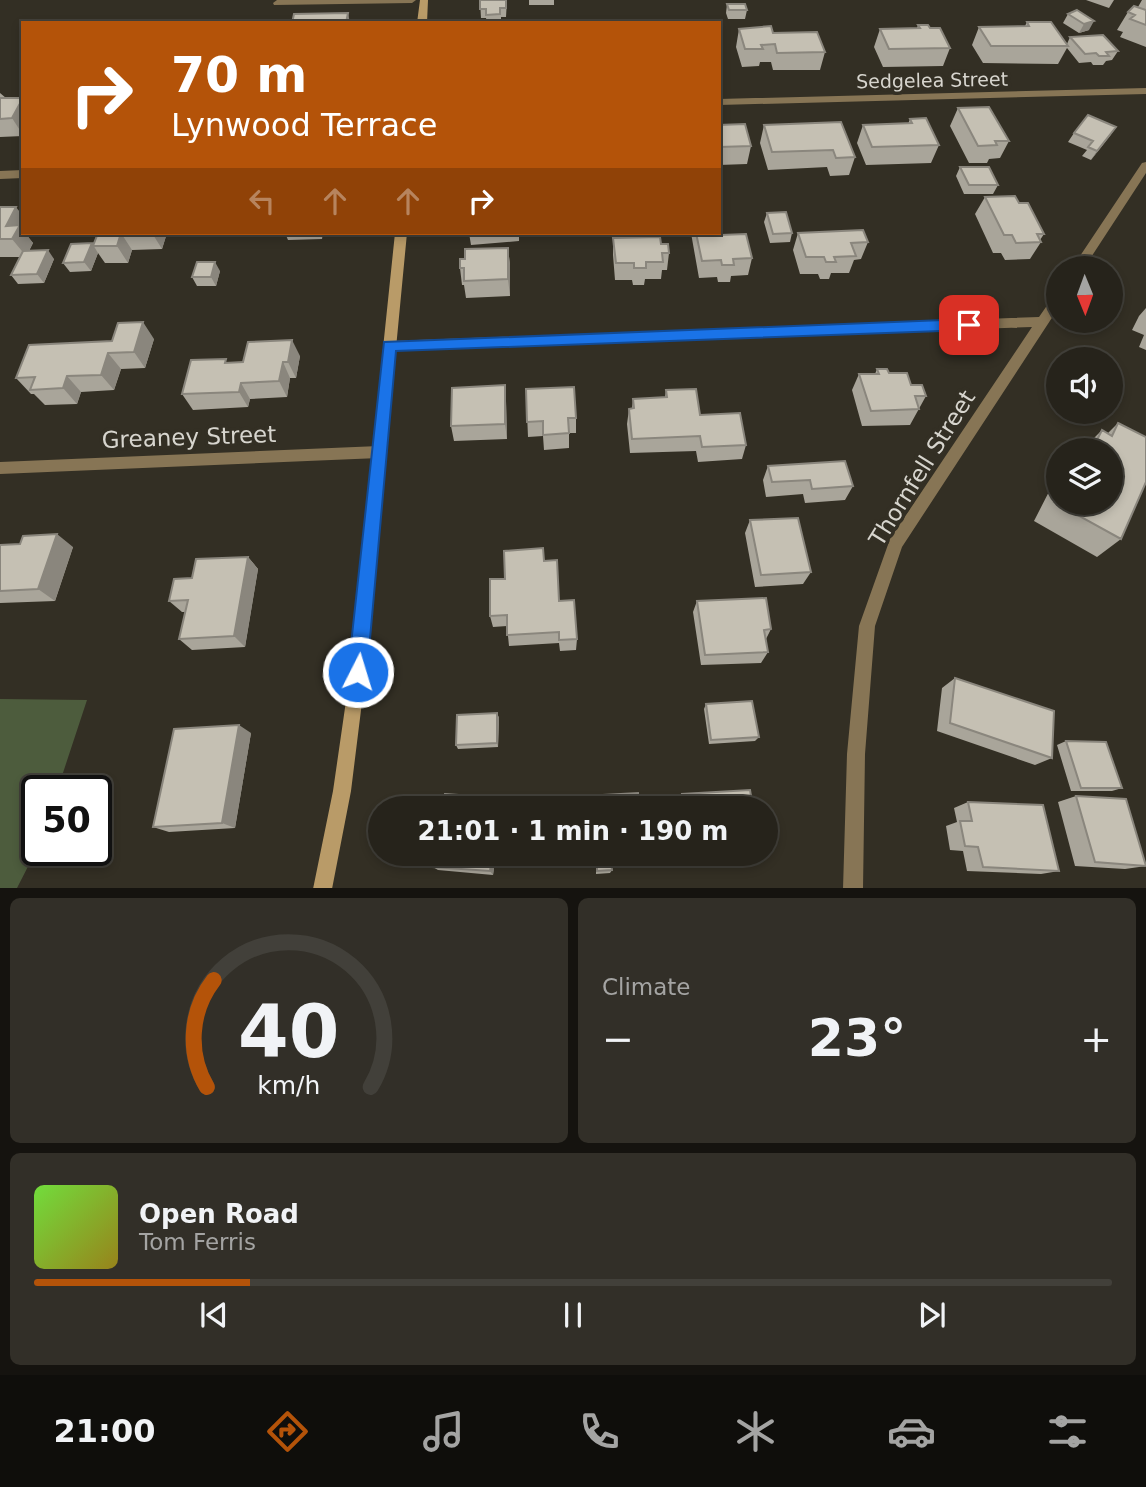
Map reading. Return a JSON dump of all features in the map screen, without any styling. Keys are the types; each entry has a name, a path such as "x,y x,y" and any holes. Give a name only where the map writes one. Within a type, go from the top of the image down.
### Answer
{"main road":[{"path":"422,21 424,0"},
{"path":"322,888 342,791 355,694 401,235"}],"street":[{"path":"277,3 412,0"},
{"name":"Sedgelea Street","path":"721,102 1146,91"},
{"path":"1086,256 1146,165"},
{"path":"0,175 21,174"},
{"name":"Thornfell Street","path":"853,888 856,754 867,626 895,544 1046,316"},
{"path":"390,346 1042,322"},
{"name":"Greaney Street","path":"0,468 379,452"}],"green space":[{"path":"0,699 87,700 62,775 21,775 21,866 28,866 17,888 0,888"}],"building":[{"path":"480,0 506,0 506,8 500,8 500,14 486,15 486,9 480,9"},
{"path":"727,4 745,4 747,10 729,10"},
{"path":"1134,6 1146,10 1146,25 1130,19 1135,15 1128,12"},
{"path":"1077,10 1094,21 1084,24 1068,14"},
{"path":"348,13 346,21 292,21 294,14"},
{"path":"1027,22 1051,22 1068,46 991,46 979,27 1029,26"},
{"path":"918,25 940,28 950,48 889,49 880,29 920,28"},
{"path":"771,26 773,33 817,32 825,52 777,53 775,44 761,45 763,49 745,49 739,29"},
{"path":"1103,35 1118,51 1106,52 1109,56 1085,54 1070,37"},
{"path":"0,98 21,98 12,118 0,119"},
{"path":"989,107 1009,141 995,141 997,145 978,146 958,108"},
{"path":"1088,115 1116,127 1097,151 1088,147 1093,141 1074,133"},
{"path":"926,118 939,145 872,147 863,125 912,123 910,119"},
{"path":"841,122 855,157 836,158 833,150 772,152 764,125"},
{"path":"745,124 751,146 721,147 721,125"},
{"path":"960,167 989,167 998,185 969,185"},
{"path":"1015,196 1019,203 1028,203 1044,234 1037,234 1041,242 1016,243 1012,235 1004,235 985,197"},
{"path":"0,207 16,207 6,226 20,225 12,239 0,239"},
{"path":"786,212 792,233 773,234 767,213"},
{"path":"863,230 868,242 851,243 856,256 834,257 836,262 826,262 824,257 806,257 798,233"},
{"path":"746,234 752,258 733,259 734,265 722,265 721,260 702,261 696,235"},
{"path":"97,235 120,235 117,246 93,246"},
{"path":"660,237 661,244 668,244 669,253 662,253 663,262 646,262 646,268 634,268 634,263 616,263 613,238"},
{"path":"92,243 84,262 63,263 71,244"},
{"path":"508,248 508,279 464,281 464,268 460,268 460,259 465,259 465,249"},
{"path":"48,250 37,274 11,275 23,251"},
{"path":"197,262 215,262 211,277 192,277"},
{"path":"143,322 134,352 108,353 101,375 67,376 63,388 30,390 35,377 16,378 29,345 112,341 118,323"},
{"path":"292,340 288,362 283,362 279,381 241,383 239,392 182,394 191,360 226,359 225,363 243,362 248,342"},
{"path":"877,369 887,369 889,373 907,373 911,385 922,385 926,396 915,396 919,409 871,411 859,374 879,374"},
{"path":"505,385 505,424 451,426 452,388"},
{"path":"574,387 576,418 568,418 569,433 543,435 543,421 527,422 526,389"},
{"path":"696,389 700,415 740,413 746,445 702,447 700,436 632,439 629,409 634,408 633,399 667,397 666,390"},
{"path":"1120,424 1146,437 1146,482 1121,539 1078,515 1123,515 1123,438 1098,438 1102,430 1112,436"},
{"path":"845,461 853,486 812,489 810,480 772,482 768,466"},
{"path":"798,518 811,572 761,575 750,520"},
{"path":"57,534 38,589 0,591 0,545 20,544 23,536"},
{"path":"543,548 544,561 557,560 559,601 574,600 577,639 559,640 559,632 507,635 507,615 490,616 490,579 505,579 504,551"},
{"path":"248,557 234,636 179,639 188,600 169,601 174,579 192,578 196,559"},
{"path":"766,598 771,629 764,630 768,652 705,655 697,601"},
{"path":"955,678 1054,711 1052,758 950,723"},
{"path":"752,701 759,737 711,740 706,704"},
{"path":"497,713 497,743 456,745 457,715"},
{"path":"239,725 222,823 153,827 174,729"},
{"path":"1066,741 1106,742 1122,788 1081,788"},
{"path":"750,790 751,796 682,796"},
{"path":"638,793 638,796 585,796"},
{"path":"1076,796 1126,799 1146,866 1095,862"},
{"path":"968,802 1043,805 1059,871 983,867 978,847 965,846 960,821 972,821"},
{"path":"433,866 491,866 490,871"},
{"path":"597,866 612,866 612,870 597,871"}],"route":[{"path":"358,672 390,346 969,325"}]}
